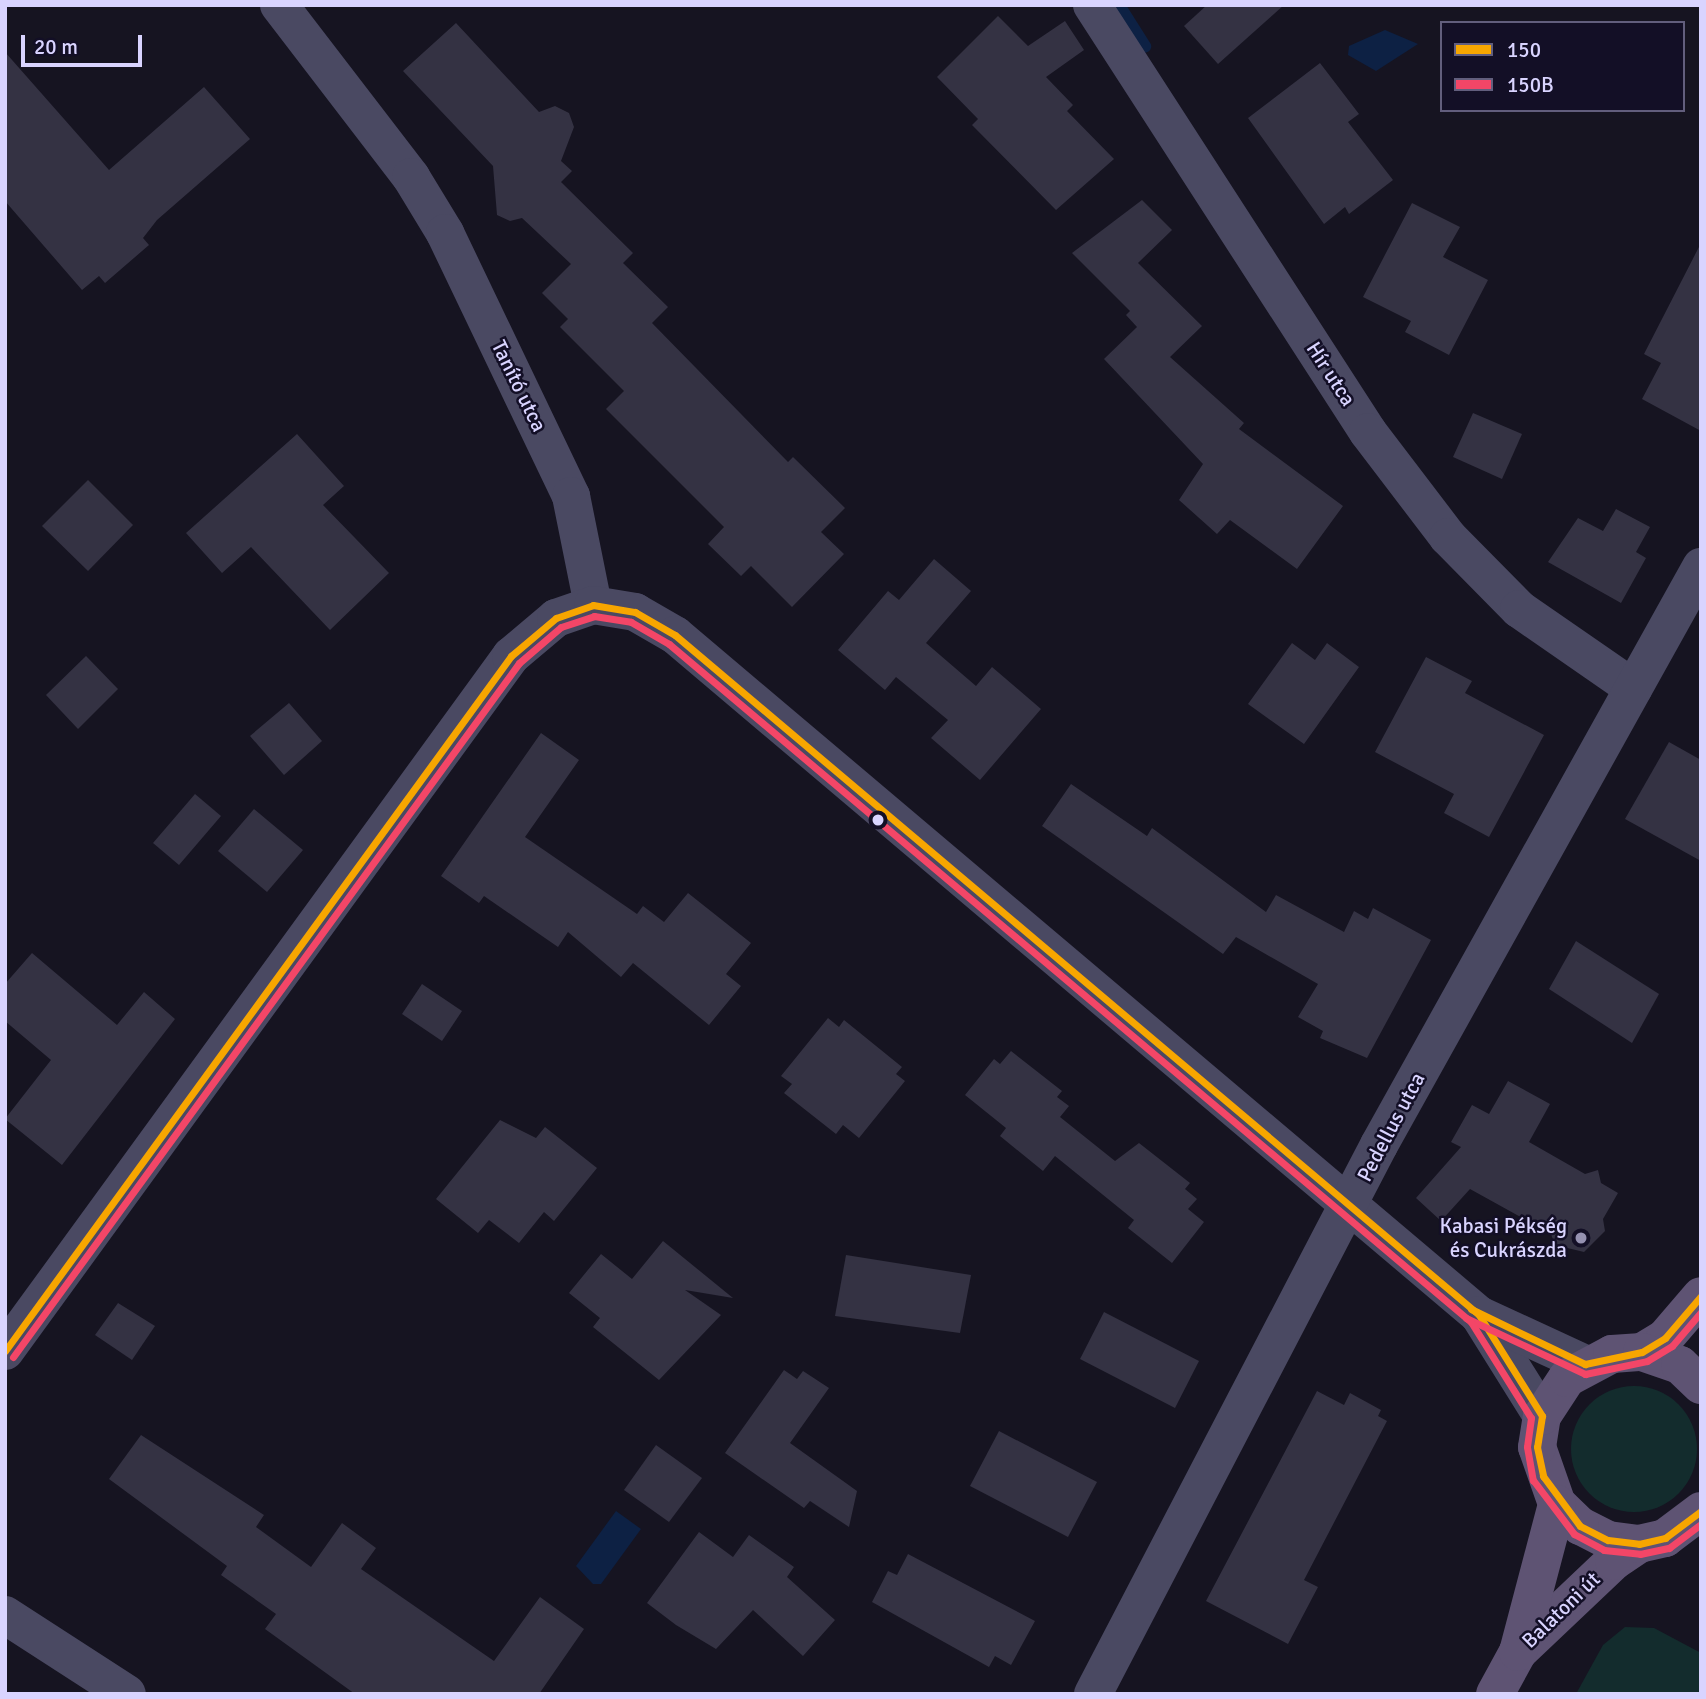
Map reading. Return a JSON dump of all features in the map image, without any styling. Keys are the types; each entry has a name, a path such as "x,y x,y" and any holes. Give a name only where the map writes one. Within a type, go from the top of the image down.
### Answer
{"main road":[{"name":"Balatoni út","path":"1701,1296 1665,1338 1642,1352 1585,1364 1559,1386 1542,1416 1539,1457 1557,1504 1580,1526 1608,1540 1639,1544 1665,1538 1701,1511"},
{"path":"1642,1352 1680,1365 1701,1385"},
{"name":"Balatoni út","path":"1495,1694 1518,1652 1557,1504"},
{"name":"Balatoni út","path":"1518,1652 1639,1544"}],"street":[{"name":"Tanító utca","path":"278,5 411,177 445,233 571,496 593,605"},
{"name":"Hír utca","path":"1092,5 1368,432 1448,537 1519,609 1633,688"},
{"name":"Pedellus utca","path":"1093,1694 1349,1208 1701,567"},
{"path":"5,1351 511,656 556,618 593,605 635,612 676,635 1349,1208 1479,1315 1585,1364"},
{"path":"1479,1315 1542,1416"},
{"path":"5,1615 127,1694"}],"green space":[{"path":"1634,1386 1658,1391 1679,1404 1692,1425 1697,1449 1692,1473 1679,1494 1658,1507 1634,1512 1610,1507 1589,1494 1576,1473 1571,1449 1576,1425 1589,1404 1610,1391"},
{"path":"1625,1627 1654,1628 1701,1653 1701,1694 1576,1694 1603,1645"}],"water":[{"path":"1385,30 1418,44 1376,71 1348,55 1349,46"},
{"path":"616,1511 641,1529 601,1584 593,1584 576,1566"}],"building":[{"path":"1207,5 1284,5 1218,64 1184,26"},
{"path":"998,16 1028,46 1065,21 1084,50 1046,77 1073,105 1067,111 1114,159 1056,210 972,125 978,119 937,77"},
{"path":"456,23 539,112 555,106 569,113 574,127 561,161 572,171 561,182 633,253 623,263 668,307 652,323 788,462 793,457 845,508 821,532 844,554 792,607 751,566 741,576 708,544 724,527 606,409 624,391 560,327 568,319 542,293 571,264 522,218 510,221 497,215 493,166 403,71"},
{"path":"5,52 109,170 204,87 250,139 157,220 143,238 149,245 105,283 99,276 82,290 5,201"},
{"path":"1320,63 1359,114 1348,122 1393,180 1349,214 1345,207 1324,224 1248,118"},
{"path":"1142,200 1172,230 1138,263 1202,326 1170,357 1244,423 1239,429 1343,506 1297,569 1230,520 1217,534 1179,500 1203,464 1104,359 1137,327 1126,315 1130,311 1072,253"},
{"path":"1412,203 1460,227 1443,257 1488,280 1449,355 1405,332 1411,321 1363,297"},
{"path":"1701,243 1701,431 1642,399 1661,363 1644,354"},
{"path":"1473,413 1522,434 1502,479 1453,457"},
{"path":"297,434 344,486 323,505 389,573 330,630 251,547 222,573 186,533"},
{"path":"88,480 133,525 88,571 42,526"},
{"path":"1616,509 1650,527 1636,552 1646,558 1621,603 1548,562 1578,518 1603,531"},
{"path":"934,559 971,591 926,643 976,686 992,667 1041,709 980,780 931,738 948,720 896,677 885,690 838,650 888,591 899,600"},
{"path":"1292,643 1315,660 1327,643 1359,667 1304,744 1248,704"},
{"path":"86,656 118,689 78,729 46,695"},
{"path":"1426,657 1472,681 1465,693 1544,735 1489,837 1444,813 1454,794 1375,752"},
{"path":"289,703 322,741 284,775 250,736"},
{"path":"541,733 579,760 525,837 637,914 643,906 664,922 688,893 751,943 726,974 741,986 709,1025 633,963 621,977 568,932 558,947 484,896 479,903 441,876"},
{"path":"1669,742 1701,760 1701,861 1625,819"},
{"path":"1071,784 1147,836 1152,828 1266,912 1276,895 1344,932 1354,911 1368,919 1373,908 1431,940 1367,1058 1320,1038 1323,1031 1298,1017 1318,984 1236,937 1223,954 1042,826"},
{"path":"195,794 221,816 179,865 153,843"},
{"path":"254,809 303,850 267,892 218,851"},
{"path":"1576,941 1659,994 1632,1043 1549,989"},
{"path":"32,953 117,1025 144,992 175,1019 62,1165 5,1119 51,1060 5,1021 5,984"},
{"path":"422,984 462,1011 442,1041 402,1014"},
{"path":"828,1018 839,1027 844,1020 902,1067 896,1074 905,1081 859,1138 843,1125 836,1134 784,1093 792,1084 781,1076"},
{"path":"1011,1051 1062,1091 1057,1097 1069,1106 1060,1117 1115,1161 1139,1143 1190,1183 1185,1189 1197,1199 1188,1209 1204,1222 1172,1263 1128,1228 1134,1220 1055,1156 1043,1171 1000,1136 1006,1128 965,1095 994,1059 1000,1064"},
{"path":"1508,1081 1550,1104 1529,1142 1585,1174 1598,1170 1601,1183 1618,1193 1603,1219 1605,1231 1584,1252 1555,1245 1551,1234 1470,1189 1441,1221 1416,1198 1461,1147 1451,1142 1472,1105 1489,1114"},
{"path":"500,1120 536,1138 545,1127 597,1168 554,1221 544,1212 519,1243 489,1220 478,1233 436,1199"},
{"path":"663,1241 733,1298 685,1290 721,1315 659,1380 593,1327 600,1318 569,1293 601,1254 632,1279"},
{"path":"846,1255 971,1275 960,1333 835,1316"},
{"path":"118,1303 155,1326 132,1360 95,1335"},
{"path":"1104,1312 1199,1361 1175,1408 1080,1359"},
{"path":"784,1370 797,1379 803,1371 829,1388 790,1443 857,1491 849,1527 810,1501 804,1508 725,1453"},
{"path":"1317,1391 1344,1405 1350,1393 1381,1410 1378,1416 1387,1421 1304,1580 1318,1587 1288,1644 1206,1601"},
{"path":"999,1431 1097,1482 1068,1537 970,1486"},
{"path":"141,1435 264,1515 256,1527 311,1567 342,1523 376,1548 361,1569 494,1661 540,1597 584,1629 539,1694 355,1694 265,1629 276,1614 221,1575 227,1566 109,1479"},
{"path":"656,1445 702,1478 669,1522 624,1490"},
{"path":"699,1532 733,1557 749,1535 794,1567 787,1577 835,1620 803,1656 753,1610 716,1649 676,1625 647,1603"},
{"path":"908,1554 1035,1621 1011,1665 995,1656 989,1667 872,1602 888,1571 897,1575"}],"waterway":[{"path":"1119,5 1145,46"}],"transit line":[{"name":"150","path":"5,1351 511,656 556,618 593,605 635,612 675,635 1479,1315 1542,1416 1537,1447 1543,1476 1580,1526 1608,1540 1639,1544 1665,1538 1701,1511"},
{"name":"150B","path":"13,1357 519,663 561,627 594,616 631,622 669,644 1471,1322 1531,1418 1527,1447 1533,1480 1574,1534 1604,1550 1640,1554 1669,1548 1701,1524"},
{"name":"150","path":"1471,1309 1585,1364 1642,1352 1665,1338 1701,1296"},
{"name":"150B","path":"1466,1318 1585,1374 1647,1361 1672,1346 1701,1312"}],"place":[{"name":"Kabasi Pékség és Cukrászda","path":"1581,1238"}]}
